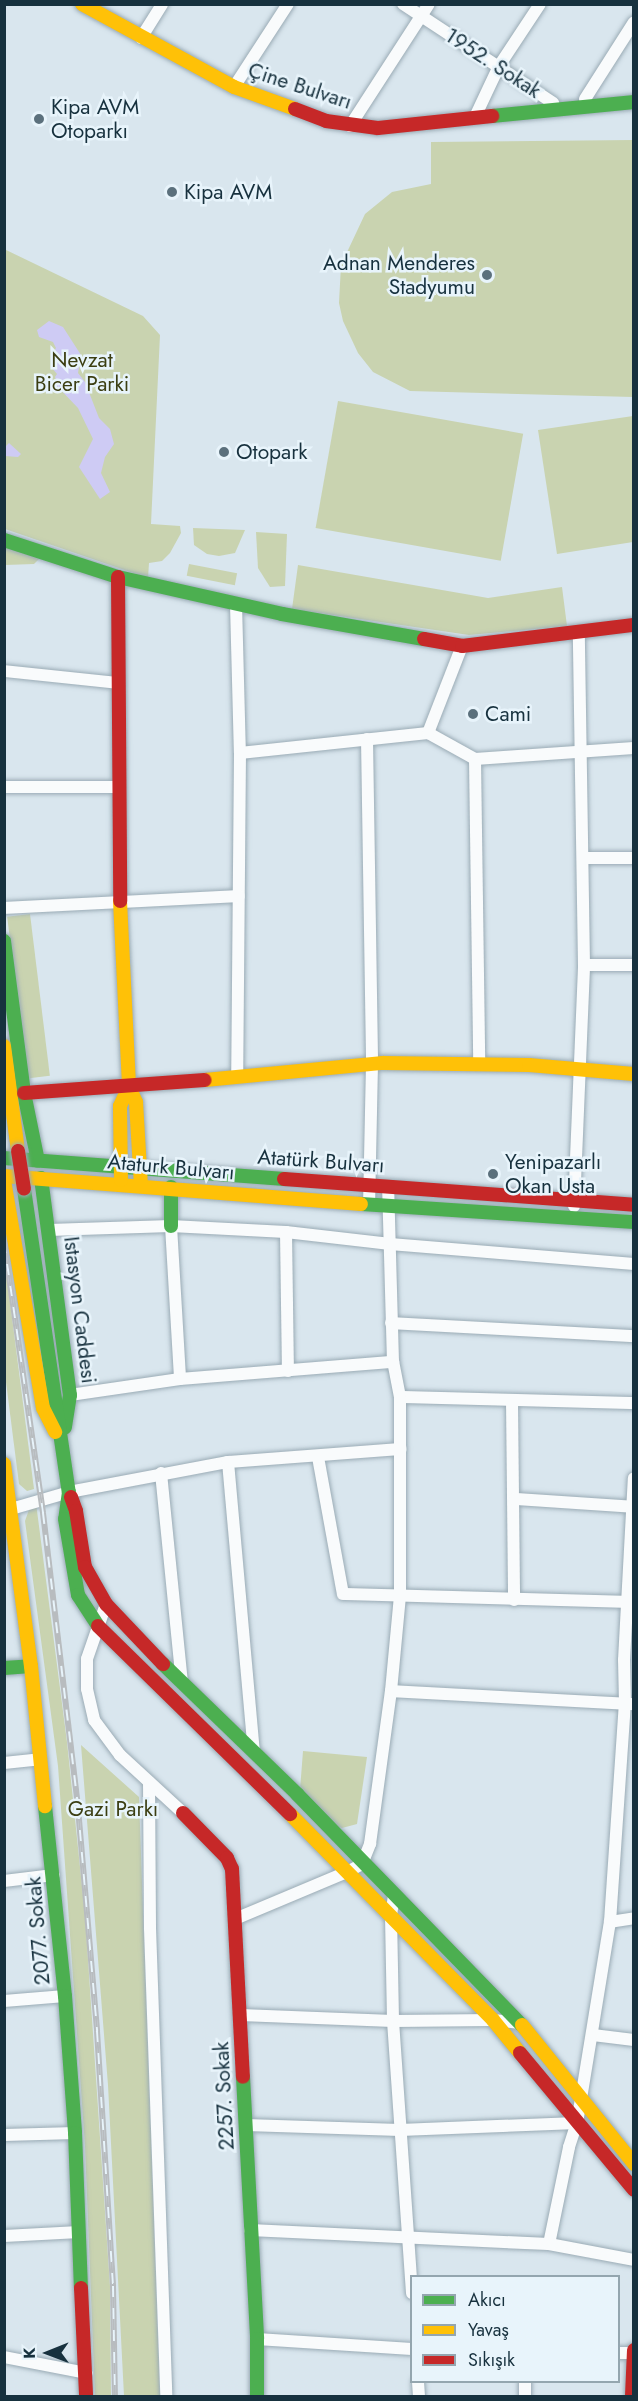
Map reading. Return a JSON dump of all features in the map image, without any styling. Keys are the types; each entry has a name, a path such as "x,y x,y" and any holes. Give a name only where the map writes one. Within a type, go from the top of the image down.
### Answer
{"main road":[{"name":"Çine Bulvarı","path":"82,4 236,83 326,121 352,121 378,128 554,103 633,95"},
{"name":"Çine Bulvarı","path":"101,4 144,34"},
{"name":"Çine Bulvarı","path":"477,113 633,102"},
{"path":"6,541 118,576 236,604 462,646 633,625"},
{"path":"118,576 120,901 129,1087 136,1102 142,1168 141,1185"},
{"path":"4,941 24,1093 38,1161"},
{"path":"4,1046 69,1492 76,1511 85,1567 106,1604 182,1683 254,1752 356,1867 391,1916 493,2020 633,2190"},
{"path":"24,1093 129,1087 372,1064 479,1064 633,1074"},
{"path":"121,1183 120,1106 129,1087"},
{"name":"Atatürk Bulvarı","path":"4,1158 633,1205"},
{"path":"4,1178 43,1408 63,1446"},
{"name":"Ataturk Bulvarı","path":"4,1178 121,1183 369,1205"},
{"name":"Istasyon Caddesi","path":"41,1178 70,1395 63,1446"},
{"path":"171,1187 171,1226"},
{"name":"Atatürk Bulvarı","path":"369,1205 633,1222"},
{"name":"2077. Sokak","path":"4,1464 31,1666 65,1996 75,2133 86,2397"},
{"path":"69,1492 65,1519 78,1594 97,1625 356,1867 394,1896 521,2023 633,2164"},
{"path":"4,1668 31,1666"},
{"name":"2257. Sokak","path":"183,1813 227,1858 232,1869 257,2339 257,2397"},
{"path":"632,2397 633,2352"}],"street":[{"path":"144,34 162,4"},
{"path":"236,83 288,4"},
{"name":"1952. Sokak","path":"403,4 554,103"},
{"path":"352,121 429,4"},
{"path":"477,113 499,66 540,4"},
{"path":"585,99 633,22"},
{"path":"236,604 240,753 237,1077"},
{"path":"573,1219 584,965 579,631"},
{"path":"428,733 462,646"},
{"path":"4,672 118,683"},
{"path":"240,753 428,733 475,759 633,748"},
{"path":"367,739 372,1064 369,1205"},
{"path":"475,759 479,1064"},
{"path":"4,787 119,788"},
{"path":"584,858 633,858"},
{"path":"4,908 239,896"},
{"path":"584,965 633,965"},
{"path":"235,1919 356,1867 370,1844 391,1691 400,1595 400,1397 393,1362 388,1187"},
{"path":"49,1230 171,1226 286,1232 390,1244 633,1264"},
{"path":"171,1226 180,1379"},
{"path":"286,1232 288,1371"},
{"path":"391,1323 633,1336"},
{"path":"70,1395 180,1379 393,1362"},
{"path":"400,1397 633,1403"},
{"path":"512,1401 514,1600"},
{"path":"11,1509 69,1492 228,1462 401,1449"},
{"path":"318,1457 343,1594 514,1600 630,1601"},
{"path":"228,1462 254,1752"},
{"path":"161,1473 182,1683"},
{"path":"549,2244 569,2146 577,2124 610,1923 629,1703 633,1478"},
{"path":"514,1499 633,1507"},
{"path":"106,1604 87,1659 87,1689 94,1720 104,1736 183,1813"},
{"path":"391,1691 629,1703"},
{"path":"4,1763 40,1760"},
{"path":"149,1782 151,1952 166,2397"},
{"path":"4,1881 54,1875"},
{"path":"394,1896 391,1916 393,2021 410,2275"},
{"path":"610,1923 633,1918"},
{"path":"4,2001 65,1996"},
{"path":"241,2015 393,2021 493,2020 521,2023"},
{"path":"593,2035 633,2040"},
{"path":"246,2125 400,2130 577,2124"},
{"path":"4,2135 75,2133"},
{"path":"250,2230 549,2244 633,2260"},
{"path":"4,2236 79,2232"},
{"path":"257,2339 410,2349"},
{"path":"4,2357 86,2373"}],"green space":[{"name":"Adnan Menderes Stadyumu","path":"633,140 633,397 410,391 373,372 358,353 343,321 339,303 341,265 365,214 392,192 431,184 431,142"},
{"name":"Nevzat Bicer Parki","path":"4,249 143,316 160,335 151,524 180,526 181,533 170,553 162,561 149,563 148,578 5,529"},
{"path":"338,401 523,434 501,561 316,528"},
{"path":"633,416 633,542 557,554 538,430"},
{"path":"193,528 245,530 235,553 219,556 207,554 194,545"},
{"path":"256,532 287,534 285,586 270,587 258,568"},
{"path":"5,546 39,559 34,564 5,565"},
{"path":"189,564 237,573 235,585 187,576"},
{"path":"298,565 488,598 562,587 567,626 469,635 292,609"},
{"path":"30,914 50,1076 27,1079 7,917"},
{"path":"5,1263 34,1489 27,1491 19,1484 5,1374"},
{"path":"36,1503 67,1742 85,1915 110,2286 111,2396 95,2396 85,2146 58,1766 25,1521 31,1504"},
{"name":"Gazi Parkı","path":"81,1745 139,1797 160,2396 124,2396 108,2085"},
{"path":"303,1751 367,1757 357,1824 342,1828 332,1824 300,1790"}],"water":[{"path":"49,321 63,327 81,355 78,373 85,382 99,418 110,429 114,444 105,457 101,473 110,492 100,499 79,467 93,439 78,408 56,385 57,374 52,368 58,359 52,354 56,348 53,342 39,337 37,330"},
{"path":"9,443 21,454 18,457 5,456 5,447"}],"railway":[{"path":"4,1242 43,1513 78,1808 97,2031 113,2286 115,2396"}],"traffic: fast":[{"path":"492,116 634,102"},
{"path":"4,540 118,577 282,614 424,639"},
{"path":"4,941 24,1093 38,1161"},
{"path":"4,1158 284,1179"},
{"path":"41,1178 70,1395 65,1428"},
{"path":"171,1187 171,1226"},
{"path":"24,1189 69,1492 65,1519 78,1595 98,1626"},
{"path":"361,1204 634,1222"},
{"path":"163,1664 297,1794 522,2025"},
{"path":"4,1668 31,1666"},
{"path":"45,1806 65,1996 75,2133 81,2288"},
{"path":"243,2077 257,2339 257,2396"}],"traffic: slow":[{"path":"82,4 234,87 295,109"},
{"path":"120,901 129,1087 136,1102 141,1185"},
{"path":"4,1046 18,1151"},
{"path":"205,1080 383,1063 529,1065 634,1074"},
{"path":"121,1180 120,1106 129,1087"},
{"path":"4,1176 361,1204"},
{"path":"4,1180 43,1408 55,1432"},
{"path":"4,1464 31,1666 45,1806"},
{"path":"290,1814 493,2020 520,2053"},
{"path":"522,2025 634,2164"}],"traffic: jam":[{"path":"295,109 326,121 378,128 492,116"},
{"path":"118,577 120,901"},
{"path":"424,639 462,646 634,625"},
{"path":"24,1093 205,1080"},
{"path":"18,1151 24,1189"},
{"path":"284,1179 634,1205"},
{"path":"71,1497 76,1511 85,1567 106,1604 163,1664"},
{"path":"98,1626 290,1814"},
{"path":"183,1813 227,1858 232,1869 243,2077"},
{"path":"520,2053 634,2190"},
{"path":"81,2288 86,2396"},
{"path":"632,2396 634,2350"}],"place":[{"name":"Kipa AVM Otoparkı","path":"39,119"},
{"name":"Kipa AVM","path":"172,192"},
{"name":"Adnan Menderes Stadyumu","path":"487,275"},
{"name":"Otopark","path":"224,452"},
{"name":"Cami","path":"473,714"},
{"name":"Yenipazarlı Okan Usta","path":"493,1174"}]}
